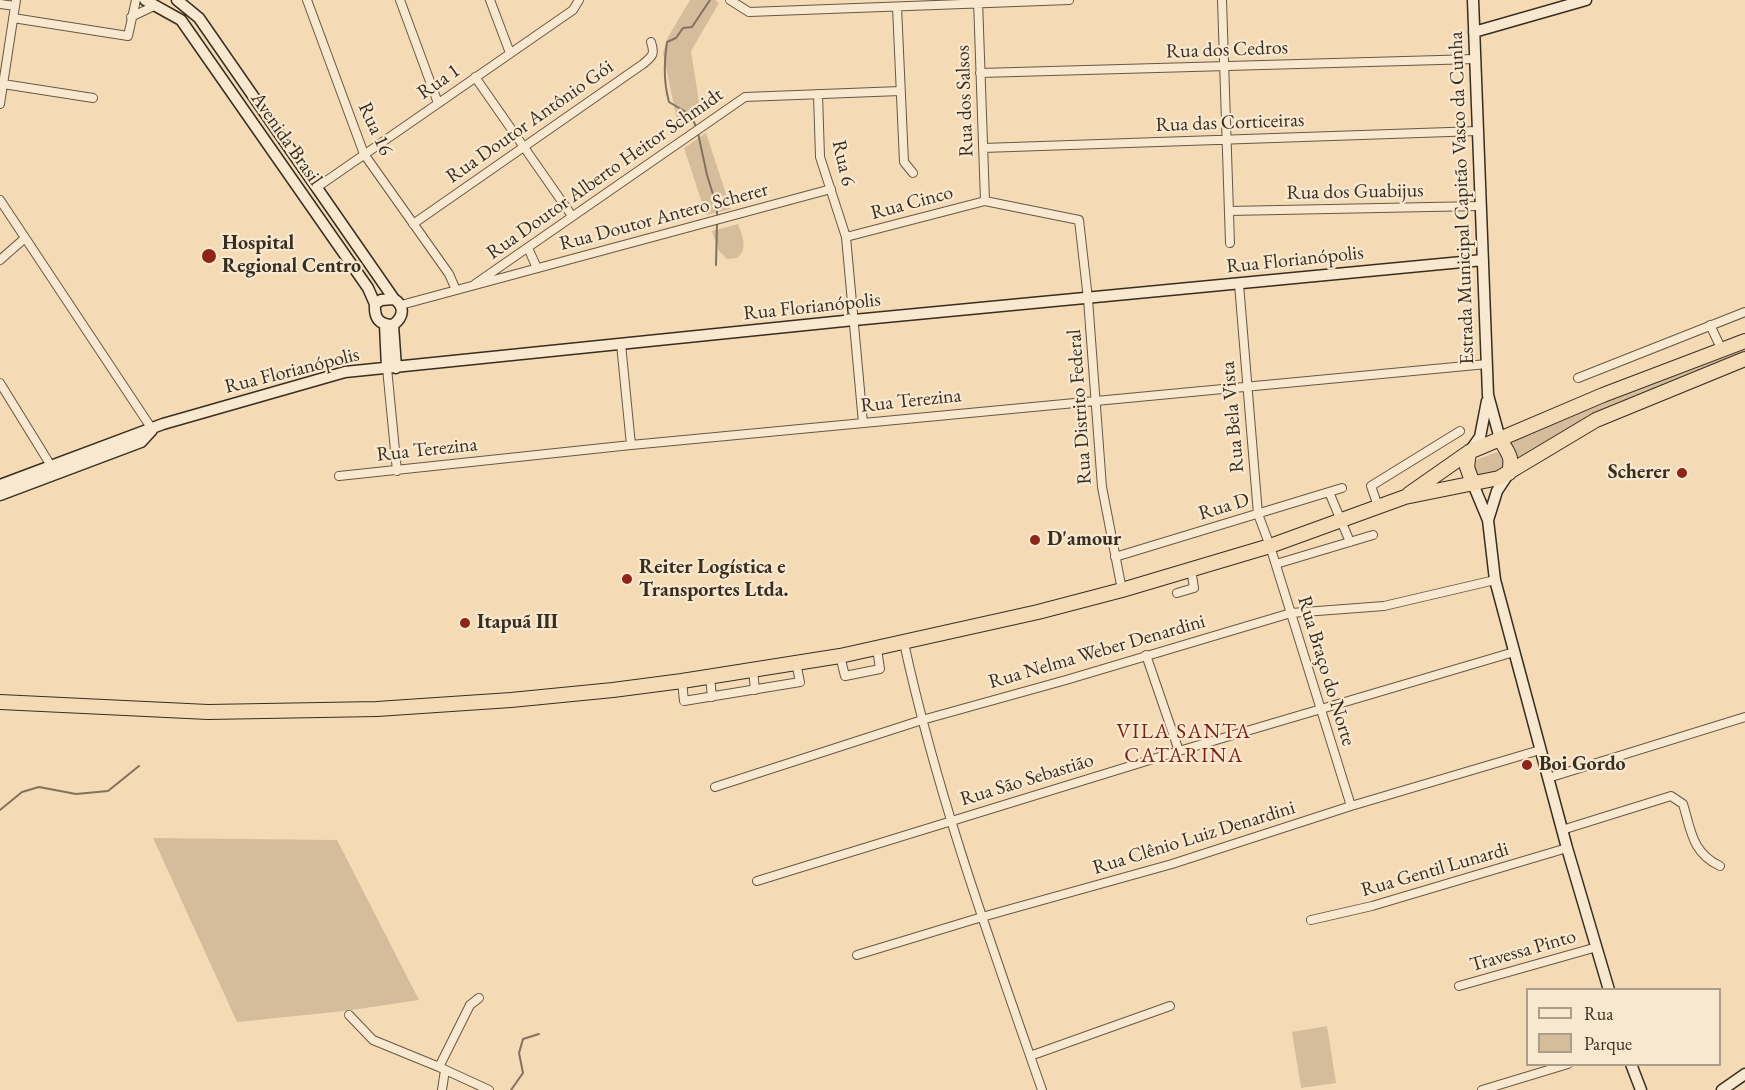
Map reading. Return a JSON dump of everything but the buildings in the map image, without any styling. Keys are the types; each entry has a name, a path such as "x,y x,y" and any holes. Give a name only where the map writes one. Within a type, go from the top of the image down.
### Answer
{"highway":[{"path":"1405,497 1469,452 1603,395 1745,341"},
{"path":"0,702 208,712 328,711 511,700 682,681 877,649 1122,590 1270,546 1405,497 1499,478 1596,420 1745,359"},
{"path":"1500,439 1510,454 1512,462 1509,473"},
{"path":"1469,452 1467,467 1473,484"}],"street":[{"path":"13,18 128,36 136,0"},
{"name":"Avenida Brasil","path":"132,17 154,2 181,20 368,288 375,304 375,316 379,321 389,325 399,321 402,313 397,302 199,18 177,0"},
{"name":"Rua 16","path":"307,0 364,154 454,282 456,290"},
{"path":"400,0 438,103"},
{"path":"490,0 510,53"},
{"name":"Rua 1","path":"316,188 573,10 579,0"},
{"path":"730,0 749,12 898,4 939,5 1069,0"},
{"path":"814,0 815,9"},
{"path":"1222,0 1230,243"},
{"name":"Estrada Municipal Capitão Vasco da Cunha","path":"1469,452 1480,437 1488,395 1473,0"},
{"path":"1474,32 1586,0"},
{"name":"Rua dos Salsos","path":"978,2 985,201"},
{"path":"0,4 15,3 0,104"},
{"path":"898,4 904,162 913,173"},
{"name":"Rua Doutor Antônio Gói","path":"413,224 653,56 651,42"},
{"name":"Rua dos Cedros","path":"980,73 1475,59"},
{"path":"476,77 572,216"},
{"path":"3,84 93,98"},
{"name":"Rua Doutor Alberto Heitor Schmidt","path":"475,284 745,97 900,91"},
{"name":"Rua 6","path":"818,94 820,157 846,237 862,423"},
{"name":"Rua das Corticeiras","path":"983,148 1478,132"},
{"path":"277,158 289,150"},
{"name":"Rua Doutor Antero Scherer","path":"397,302 456,290 831,189"},
{"path":"0,200 152,429"},
{"name":"Rua Distrito Federal","path":"985,201 1079,220 1088,299 1102,487 1122,590"},
{"name":"Rua Cinco","path":"846,237 985,201"},
{"name":"Rua dos Guabijus","path":"1229,212 1480,206"},
{"path":"0,260 25,238"},
{"path":"528,248 537,268"},
{"name":"Rua Florianópolis","path":"0,495 138,433 190,415 335,375 854,320 1482,260"},
{"name":"Rua Bela Vista","path":"1239,284 1258,514 1270,546"},
{"path":"375,304 381,300 397,302"},
{"path":"1578,378 1745,312"},
{"name":"Avenida Brasil","path":"389,325 392,368"},
{"path":"1710,325 1722,350"},
{"path":"621,344 631,445"},
{"name":"Rua Terezina","path":"339,476 631,445 1487,364"},
{"path":"392,368 398,471"},
{"path":"0,383 53,470"},
{"name":"Estrada Municipal Capitão Vasco da Cunha","path":"1488,395 1500,439"},
{"path":"1378,506 1371,486 1460,431"},
{"name":"Rua Florianópolis","path":"0,485 53,470"},
{"path":"1488,520 1497,492 1509,473"},
{"path":"1473,484 1488,520 1495,579 1566,849 1608,988"},
{"name":"Rua D","path":"1115,557 1342,488"},
{"path":"1329,492 1350,542"},
{"path":"1276,564 1373,535"},
{"name":"Rua Braço do Norte","path":"1270,546 1351,806"},
{"path":"1177,593 1194,588 1191,569"},
{"name":"Rua Nelma Weber Denardini","path":"715,787 922,720 1291,613 1384,606 1495,579"},
{"path":"904,643 922,720 982,917 1042,1090"},
{"path":"840,656 845,676 880,669 877,649"},
{"name":"Rua São Sebastião","path":"757,881 1179,751 1514,652"},
{"path":"1146,655 1179,751"},
{"path":"682,681 684,701 711,697 800,682 796,663"},
{"path":"753,670 755,690"},
{"path":"710,677 711,697"},
{"path":"1548,778 1745,717"},
{"name":"Rua Clênio Luiz Denardini","path":"857,955 982,917 1172,864 1351,806 1540,750"},
{"path":"1562,830 1671,796 1683,804 1696,848 1703,856 1720,866"},
{"name":"Rua Gentil Lunardi","path":"1311,920 1372,906 1566,849"},
{"name":"Travessa Pinto","path":"1459,986 1597,947"},
{"path":"442,1090 442,1068 470,1005 479,998"},
{"path":"1030,1056 1170,1006"},
{"path":"349,1015 373,1040 489,1090"},
{"path":"1482,1090 1565,1066"},
{"path":"1631,1066 1641,1090"},
{"path":"1722,1090 1745,1074"}],"green space":[{"path":"690,0 715,0 719,3 691,51 701,115 679,130 663,53 668,37"},
{"path":"706,133 731,209 706,215 684,148"},
{"path":"738,224 744,242 743,250 737,258 727,259 719,251 712,231"},
{"path":"1745,346 1745,353 1583,421 1517,459 1516,451 1507,442"},
{"path":"1497,452 1505,458 1499,470 1483,476 1474,473 1476,460"},
{"path":"153,838 337,840 419,1000 345,1011 237,1022"},
{"path":"1327,1026 1336,1083 1301,1088 1292,1032"}],"waterway":[{"path":"696,127 691,115 669,102 665,80 666,49 667,42 676,38 683,28 692,27 710,0"},
{"path":"698,133 717,207 717,217"},
{"path":"716,265 717,223"},
{"path":"0,810 22,792 39,787 76,794 108,791 139,766"},
{"path":"511,1090 523,1073 519,1053 523,1039 539,1034"}],"place":[{"name":"Hospital Regional Centro","path":"209,256"},
{"name":"Scherer","path":"1682,473"},
{"name":"D'amour","path":"1035,540"},
{"name":"Reiter Logística e Transportes Ltda.","path":"627,579"},
{"name":"Itapuã III","path":"465,623"},
{"name":"Boi Gordo","path":"1527,765"}],"district":[{"name":"VILA SANTA CATARINA","path":"1184,744"}]}
